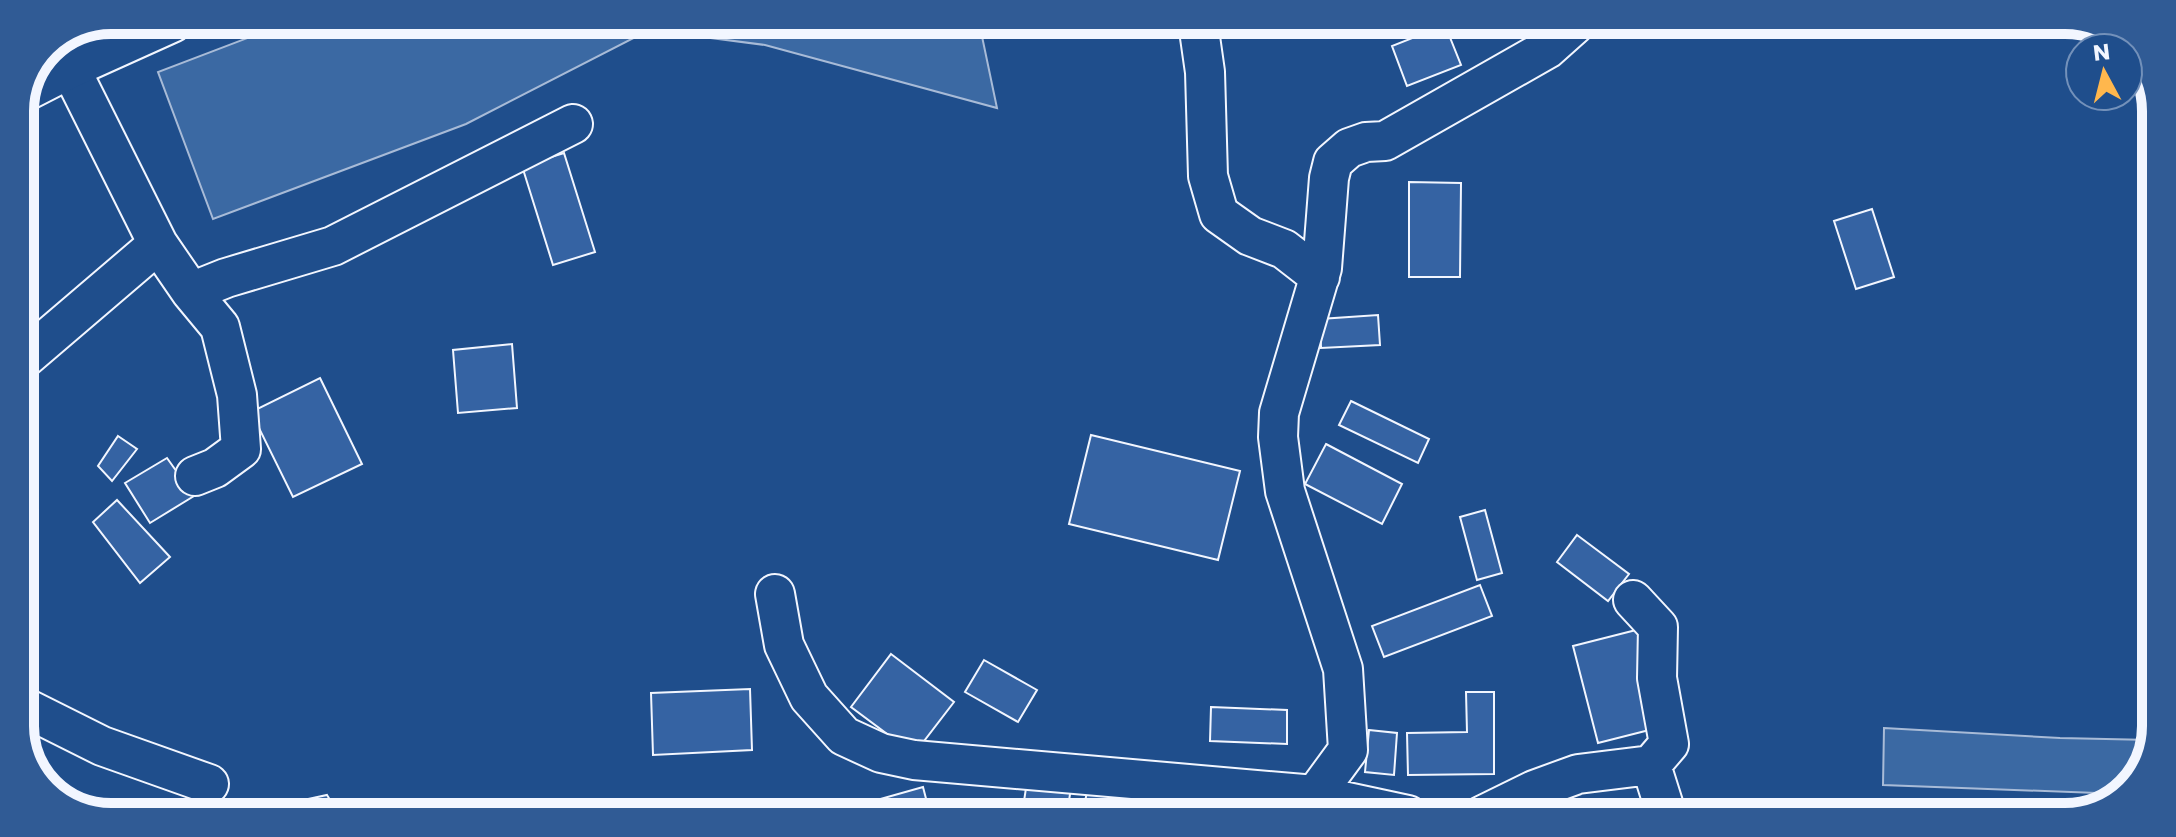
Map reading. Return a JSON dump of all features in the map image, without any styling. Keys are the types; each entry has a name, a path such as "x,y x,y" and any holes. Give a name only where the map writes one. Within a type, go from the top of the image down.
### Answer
{"main road":[{"path":"40,81 140,34"}],"street":[{"path":"1200,34 1205,72 1208,176 1219,214 1250,236 1284,249 1320,277"},
{"path":"1315,795 1348,750 1343,669 1285,491 1278,437 1284,391 1320,277 1333,162 1349,148 1366,142 1385,141 1547,49 1564,34"},
{"path":"69,66 158,244 220,327 237,395 241,449 215,468 195,476"},
{"path":"191,292 226,278 333,246 573,124"},
{"path":"34,350 158,244"},
{"path":"775,594 784,645 809,697 844,736 881,753 914,760 1315,795 1352,803"},
{"path":"1508,803 1578,774 1651,765 1669,744 1657,678 1658,627 1633,600"},
{"path":"34,712 102,746 209,784"},
{"path":"1651,765 1663,803"},
{"path":"1315,795 1335,803"}],"water":[{"path":"258,34 641,34 466,124 213,219 158,72"},
{"path":"680,34 982,34 997,108 765,45"},
{"path":"1884,728 2140,740 2132,765 2102,793 1883,785"}],"building":[{"path":"1422,34 1449,34 1461,65 1407,86 1392,46"},
{"path":"564,153 595,252 553,265 522,166"},
{"path":"1409,182 1461,183 1460,277 1409,277"},
{"path":"1872,209 1894,277 1856,289 1834,221"},
{"path":"1378,315 1380,345 1321,348 1320,319"},
{"path":"512,344 517,408 458,413 453,350"},
{"path":"320,378 362,464 293,497 251,412"},
{"path":"1351,401 1429,439 1418,463 1339,425"},
{"path":"1091,435 1240,471 1218,560 1069,524"},
{"path":"118,436 137,449 112,481 98,466"},
{"path":"1326,444 1402,484 1382,524 1305,484"},
{"path":"167,458 194,496 150,523 125,483"},
{"path":"117,500 170,557 140,583 93,522"},
{"path":"1485,510 1502,573 1477,580 1460,517"},
{"path":"1577,535 1629,574 1608,601 1557,562"},
{"path":"1480,585 1492,616 1384,657 1372,626"},
{"path":"1644,628 1669,725 1598,743 1573,646"},
{"path":"891,654 954,702 914,754 851,707"},
{"path":"984,660 1037,690 1018,722 965,692"},
{"path":"750,689 752,750 653,755 651,693"},
{"path":"1466,692 1494,692 1494,774 1408,775 1407,733 1467,732"},
{"path":"1211,707 1287,710 1287,744 1210,741"},
{"path":"1369,730 1397,733 1394,775 1365,772"},
{"path":"1091,774 1125,781 1120,803 1085,803"},
{"path":"1028,775 1072,781 1069,803 1024,803"},
{"path":"923,787 927,803 866,803"},
{"path":"327,795 332,803 290,803"}]}
